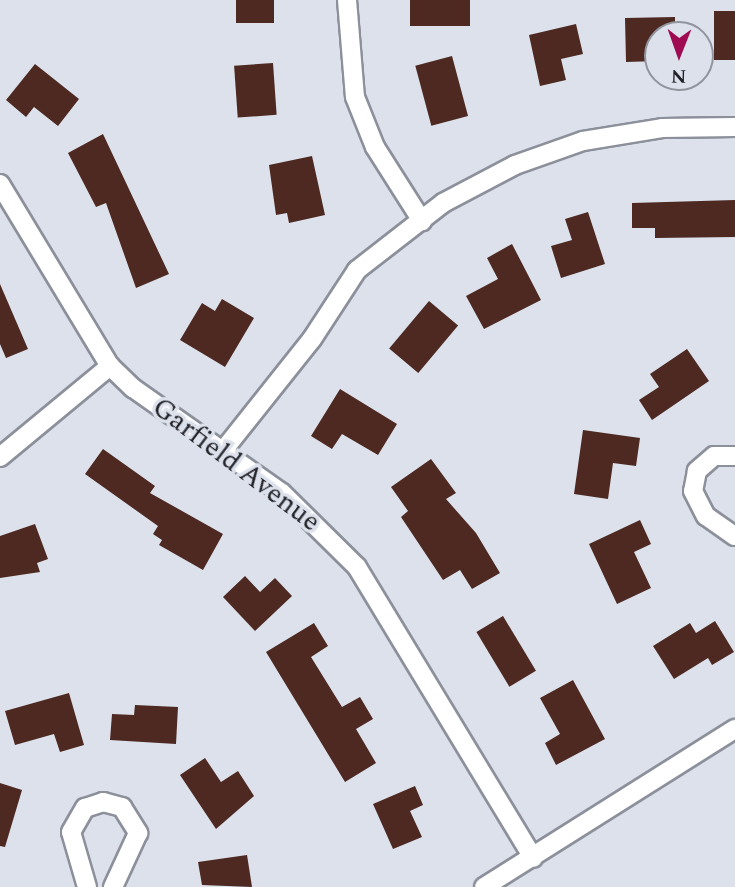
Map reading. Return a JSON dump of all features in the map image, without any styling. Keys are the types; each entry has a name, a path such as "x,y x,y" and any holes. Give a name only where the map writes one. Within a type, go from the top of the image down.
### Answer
{"street":[{"path":"346,0 355,97 375,147 422,220"},
{"path":"222,453 312,339 357,270 422,220 482,181 553,149 627,132 735,127"},
{"name":"Garfield Avenue","path":"0,184 110,366 222,453 282,493 357,567 533,858"},
{"path":"0,457 110,366"},
{"path":"735,456 714,456 697,471 693,491 706,516 735,536"},
{"path":"484,887 735,729"},
{"path":"87,887 71,832 78,815 103,802 122,807 138,833 113,887"}],"building":[{"path":"236,0 274,0 274,23 236,23"},
{"path":"410,0 470,0 470,26 410,26"},
{"path":"714,11 735,11 735,60 714,60"},
{"path":"675,17 675,21 644,21 644,61 626,62 625,18"},
{"path":"576,24 583,54 561,59 566,80 540,86 529,35"},
{"path":"452,56 468,116 431,126 415,66"},
{"path":"273,63 277,115 238,118 234,66"},
{"path":"35,64 79,99 58,126 34,107 26,117 6,100"},
{"path":"103,134 169,274 136,288 106,203 96,207 68,153"},
{"path":"312,156 325,215 289,223 287,213 276,215 269,165"},
{"path":"735,200 735,237 655,238 655,228 632,228 632,203"},
{"path":"588,212 605,264 561,278 551,246 572,240 565,219"},
{"path":"512,244 541,300 484,329 466,296 498,279 487,258"},
{"path":"0,284 28,349 6,358 0,344"},
{"path":"222,299 254,318 225,367 180,340 202,303 215,311"},
{"path":"429,301 458,325 418,373 389,348"},
{"path":"687,349 709,381 652,420 639,400 659,387 650,374"},
{"path":"340,389 397,424 378,455 342,434 332,449 311,436"},
{"path":"583,430 640,438 636,466 613,463 608,499 574,494"},
{"path":"103,449 155,486 150,493 223,534 203,570 159,545 162,540 153,534 158,526 85,474"},
{"path":"431,459 456,493 446,499 476,533 500,573 472,589 460,570 443,580 401,517 408,511 391,487"},
{"path":"640,520 651,544 634,552 651,588 617,604 589,544"},
{"path":"35,524 48,559 37,563 40,572 0,578 0,536"},
{"path":"245,576 260,592 275,578 292,596 255,631 223,597"},
{"path":"503,616 536,671 509,687 476,632"},
{"path":"715,621 734,652 712,665 708,658 674,679 653,646 690,623 696,633"},
{"path":"314,623 328,646 311,657 342,707 360,697 373,719 356,729 376,763 345,782 266,652"},
{"path":"573,680 605,739 556,765 545,743 560,734 540,698"},
{"path":"69,693 84,745 60,752 54,734 15,745 5,711"},
{"path":"135,705 178,707 176,744 110,740 112,714 134,715"},
{"path":"205,758 221,782 238,771 254,796 216,829 180,775"},
{"path":"0,783 22,790 5,847 0,846"},
{"path":"415,786 423,805 410,811 422,837 393,849 373,804"},
{"path":"247,855 252,887 202,885 198,862"}]}
